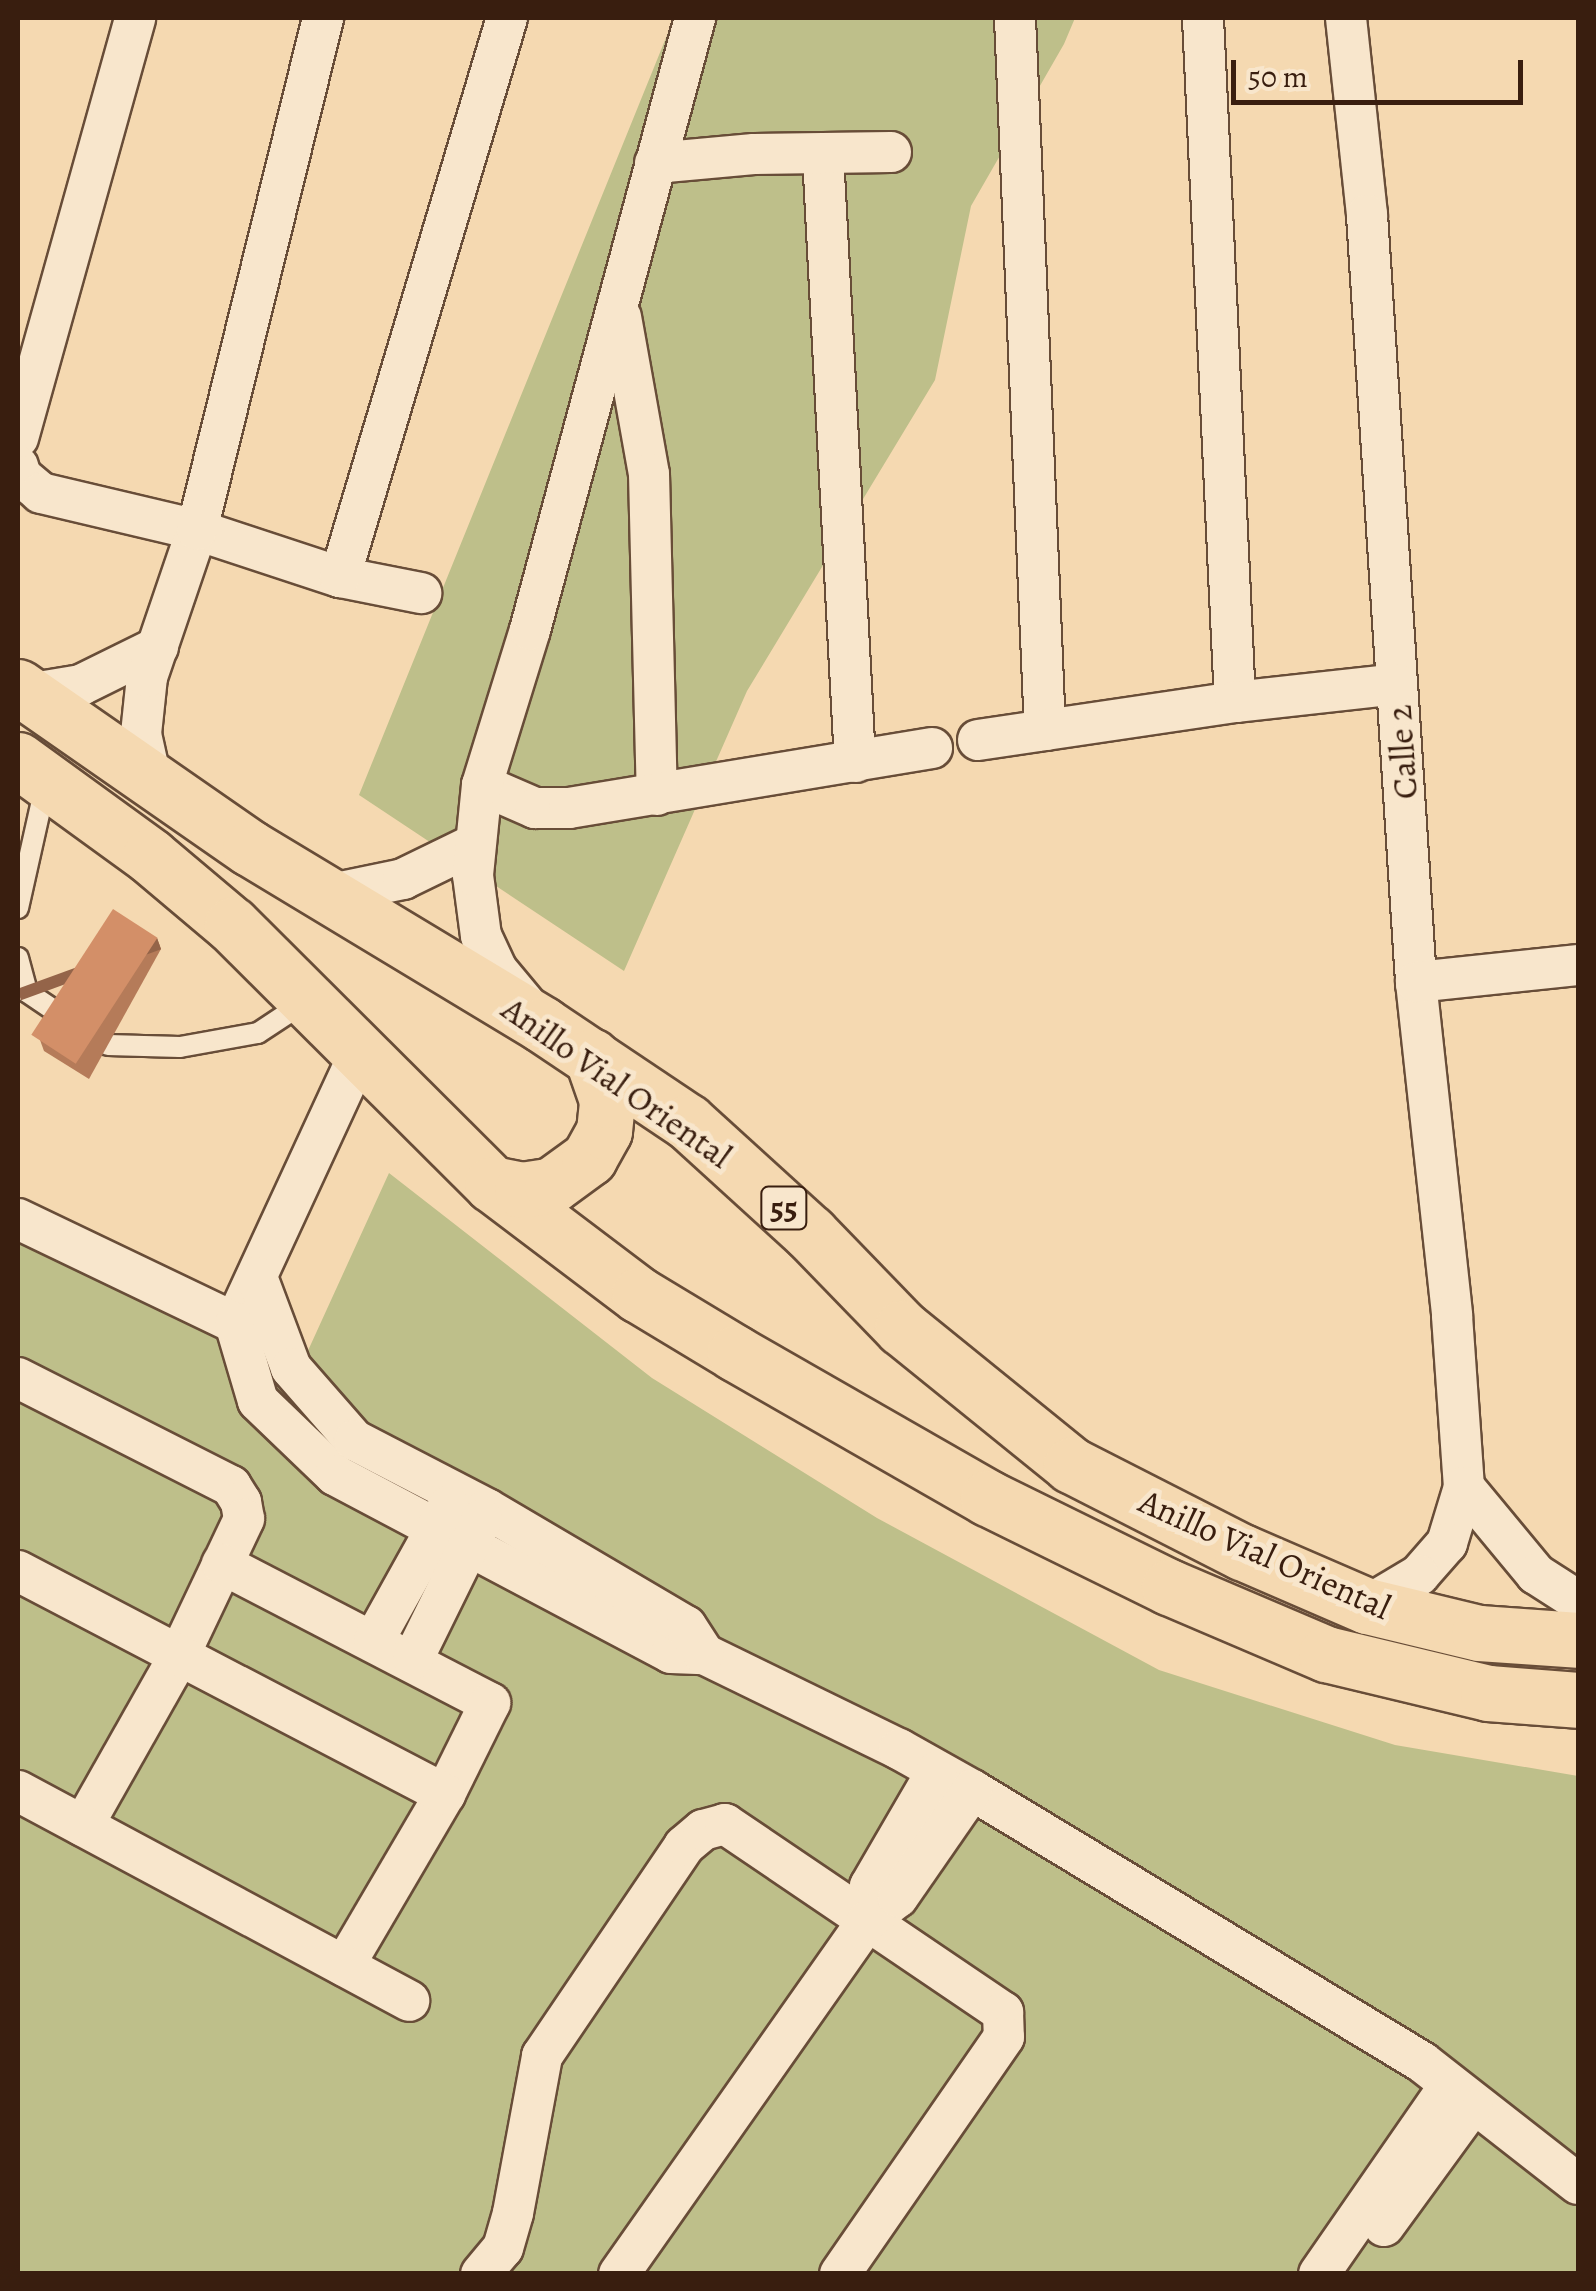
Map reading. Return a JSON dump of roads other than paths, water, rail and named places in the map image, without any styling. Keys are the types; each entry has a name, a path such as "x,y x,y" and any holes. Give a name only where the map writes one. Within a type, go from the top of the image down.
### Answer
{"highway":[{"name":"Anillo Vial Oriental","path":"22,690 152,784 544,1025 688,1122 810,1233 902,1328 1071,1465 1242,1552 1368,1606 1479,1633 1578,1640"},
{"name":"Anillo Vial Oriental","path":"32,770 150,856 310,998 492,1184 639,1294 734,1353 988,1498 1169,1587 1326,1654 1488,1694 1578,1700"},
{"path":"492,1184 522,1190 552,1185 589,1158 604,1131 607,1100 592,1057"}],"street":[{"path":"18,438 136,18"},
{"path":"152,784 144,759 141,708 197,530 323,18"},
{"path":"340,576 508,18"},
{"path":"544,1025 497,970 481,936 473,875 482,785 530,630 695,18"},
{"path":"1015,18 1045,730"},
{"path":"1203,18 1235,702"},
{"name":"Calle 2","path":"1346,18 1367,216 1416,982 1452,1316 1464,1487 1448,1542 1419,1575 1368,1606"},
{"path":"655,163 754,154 892,152"},
{"path":"824,155 855,762"},
{"path":"619,304 649,474 657,795"},
{"path":"18,466 21,476 41,493 197,530 340,576 421,593"},
{"path":"22,690 82,685 158,647"},
{"path":"978,740 1235,702 1398,684"},
{"path":"482,785 535,808 569,808 932,748"},
{"path":"326,894 403,879 475,844"},
{"path":"1416,982 1578,965"},
{"path":"361,1050 257,1277 253,1324 258,1401 335,1475 462,1518 671,1653 704,1654 972,1790 1422,2062 1578,2184"},
{"path":"18,1219 253,1324"},
{"path":"18,1378 230,1486 241,1502 244,1519 179,1656 84,1826"},
{"path":"1464,1487 1536,1574 1578,1601"},
{"path":"374,1640 462,1518"},
{"path":"413,1659 462,1518"},
{"path":"222,1564 413,1659 490,1703 445,1794 344,1966"},
{"path":"18,1571 445,1794"},
{"path":"867,1921 870,1886 937,1771"},
{"path":"619,2274 867,1921 898,1898 972,1790"},
{"path":"18,1792 409,2001"},
{"path":"481,2274 503,2248 513,2213 542,2056 684,1846 703,1830 725,1824 1003,2012 1004,2037 840,2274"},
{"path":"1320,2274 1461,2095"},
{"path":"1349,2274 1461,2095"}],"lane":[{"path":"18,908 32,770"},
{"path":"18,958 27,992 64,1017"},
{"path":"108,1045 180,1048 258,1033 310,998"}]}
